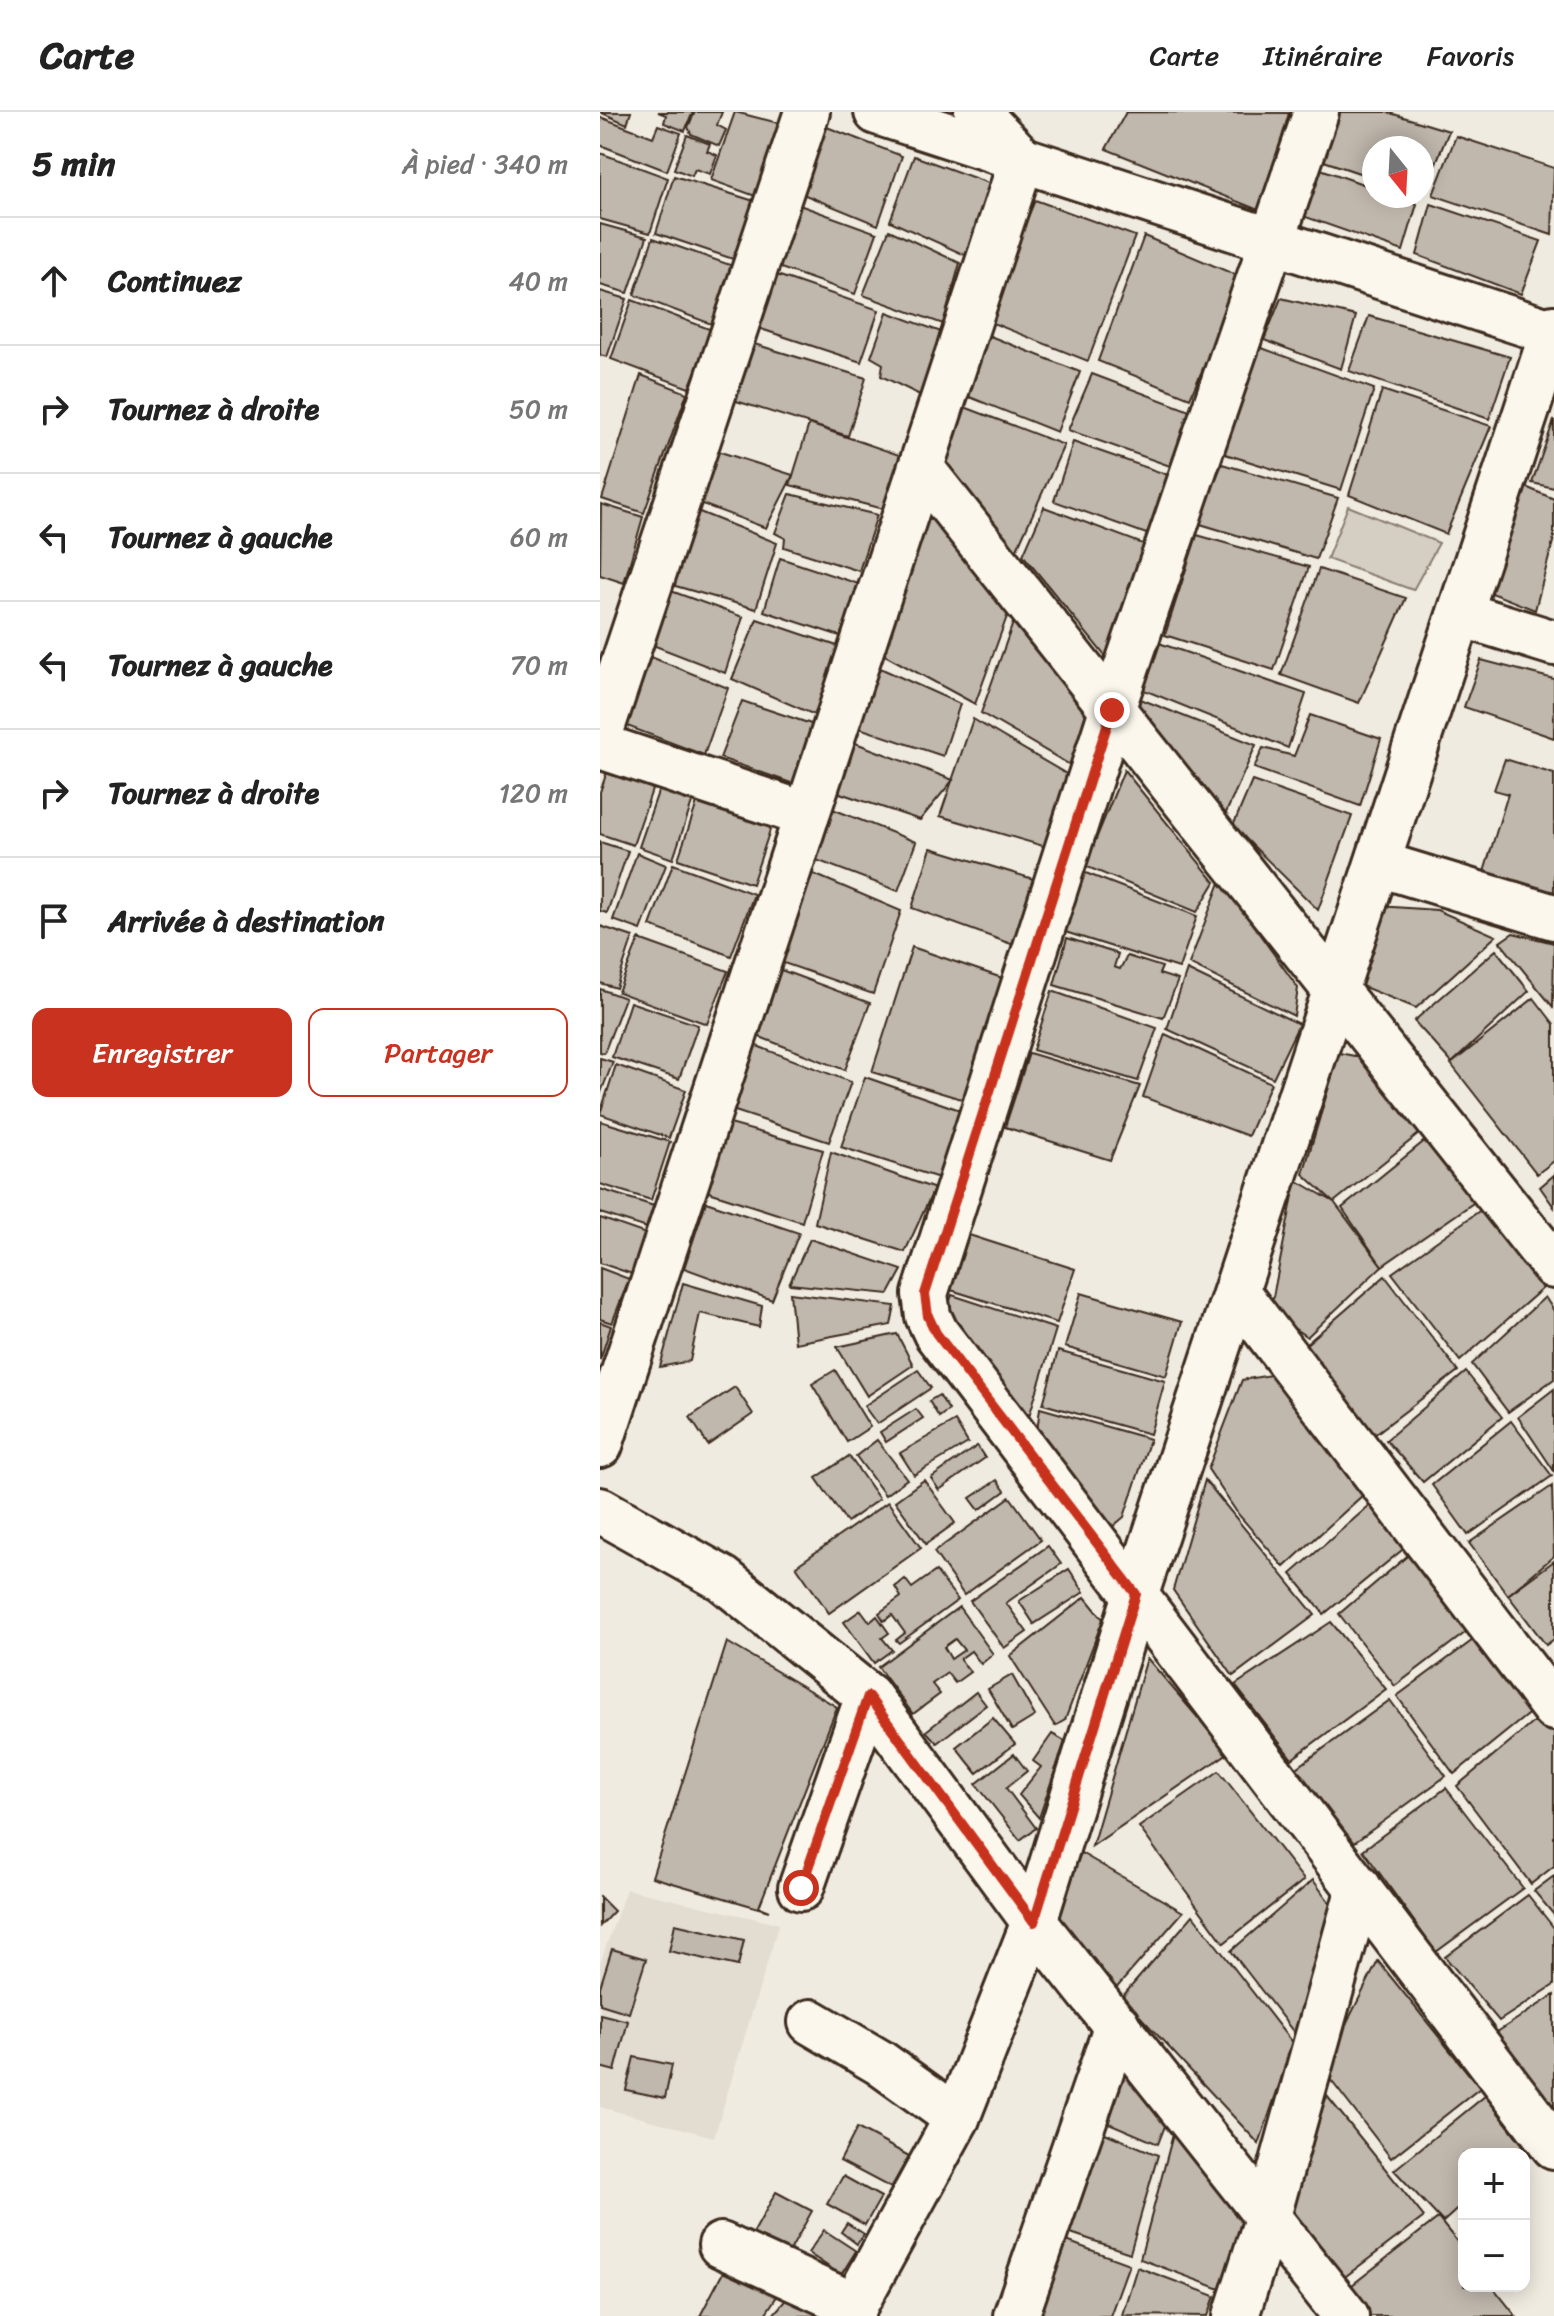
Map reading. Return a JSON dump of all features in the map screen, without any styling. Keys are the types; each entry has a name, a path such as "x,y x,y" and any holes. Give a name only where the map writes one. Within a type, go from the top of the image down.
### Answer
{"street":[{"path":"600,734 807,112"},
{"path":"721,2245 852,2311 957,2118 1034,1922 1136,1594 1238,1294 1554,331 877,112"},
{"path":"977,112 1022,159"},
{"path":"1316,112 1112,710 925,1294 928,1316 936,1333 1554,2146"},
{"path":"600,1445 1022,159"},
{"path":"921,468 1554,1266"},
{"path":"1461,614 1554,643"},
{"path":"600,746 807,815"},
{"path":"1379,864 1554,917"},
{"path":"1238,1294 1554,1708"},
{"path":"600,1510 723,1579 868,1696 1034,1922 1346,2316"},
{"path":"801,1888 868,1696"},
{"path":"1236,2316 1268,2216 1359,1888"},
{"path":"811,2022 879,2062 957,2118"},
{"path":"1016,2316 1117,2025"}],"shaded area":[{"path":"1348,506 1439,543 1413,590 1327,559"},
{"path":"626,1889 779,1924 714,2137 600,2107 600,1964"}],"building":[{"path":"600,112 631,112 627,124"},
{"path":"658,112 693,112 685,131 664,123 666,115"},
{"path":"695,112 722,112 717,125 726,130 719,146 691,134 688,127"},
{"path":"735,112 786,125 758,197 711,180"},
{"path":"1126,112 1289,113 1261,211 1106,149"},
{"path":"1334,112 1387,112 1449,131 1434,168 1434,136 1362,136 1362,174 1318,159"},
{"path":"600,117 653,137 658,125 681,133 667,171 600,145"},
{"path":"819,124 902,156 878,225 793,190"},
{"path":"687,135 710,144 707,151 717,155 710,174 695,169 692,176 674,169"},
{"path":"1456,136 1554,168 1552,235 1434,195"},
{"path":"600,153 668,178 650,233 600,219"},
{"path":"914,156 997,186 967,256 890,221"},
{"path":"1315,167 1362,184 1362,208 1416,208 1403,251 1300,215"},
{"path":"674,176 754,201 733,259 656,233"},
{"path":"1035,200 1135,236 1088,361 985,320"},
{"path":"791,202 877,233 855,294 769,264"},
{"path":"1434,205 1541,241 1521,294 1417,255 1430,208 1434,208"},
{"path":"600,224 647,237 628,293 600,285"},
{"path":"889,230 960,263 943,324 863,295"},
{"path":"1144,236 1243,278 1190,398 1098,361"},
{"path":"653,238 733,266 714,325 634,295"},
{"path":"777,275 879,310 861,362 758,328"},
{"path":"600,291 627,299 607,357 600,355"},
{"path":"1281,298 1356,316 1341,369 1264,340"},
{"path":"632,300 712,330 689,388 611,359"},
{"path":"887,312 944,333 922,396 881,376 883,364 871,357"},
{"path":"1369,316 1510,357 1489,419 1349,371"},
{"path":"980,332 1080,372 1057,432 962,394"},
{"path":"751,343 866,378 848,436 733,400"},
{"path":"1259,347 1374,389 1341,490 1222,453"},
{"path":"1092,374 1190,411 1170,466 1068,430"},
{"path":"641,375 687,393 644,513 602,499"},
{"path":"1382,390 1491,426 1446,534 1349,495"},
{"path":"954,403 1064,445 1016,551 940,458"},
{"path":"1554,420 1554,488 1532,483"},
{"path":"809,424 902,456 883,509 790,485"},
{"path":"1073,442 1174,477 1152,536 1054,501"},
{"path":"714,450 793,475 766,528 699,503"},
{"path":"1222,464 1338,498 1316,559 1197,523"},
{"path":"1521,485 1554,499 1554,538 1535,610 1484,590"},
{"path":"790,494 877,515 859,571 784,547 785,538 775,533"},
{"path":"601,504 643,517 624,583 600,575"},
{"path":"1044,507 1146,545 1109,661 1023,555"},
{"path":"692,509 777,543 756,609 665,583"},
{"path":"929,512 1009,611 975,704 881,653"},
{"path":"1197,535 1309,567 1274,670 1165,635"},
{"path":"780,558 862,585 840,636 764,611"},
{"path":"1319,569 1406,598 1359,703 1281,675"},
{"path":"671,591 743,617 725,673 650,644"},
{"path":"757,619 840,647 817,716 732,679"},
{"path":"1013,623 1098,718 1072,766 981,713"},
{"path":"1159,643 1306,694 1288,748 1139,688"},
{"path":"646,655 728,688 704,755 619,723"},
{"path":"1481,660 1554,679 1554,738 1464,707"},
{"path":"880,668 960,704 943,756 853,726"},
{"path":"1133,696 1256,745 1222,822 1126,703"},
{"path":"742,701 814,725 794,784 720,758"},
{"path":"1310,715 1381,739 1360,806 1254,768 1263,748 1294,756"},
{"path":"973,719 1068,775 1050,848 940,816"},
{"path":"853,742 953,780 920,820 837,792"},
{"path":"1505,759 1554,774 1554,894 1484,872 1508,794 1494,790"},
{"path":"608,769 654,784 633,845 600,834 600,792"},
{"path":"1124,770 1215,882 1197,912 1085,866"},
{"path":"1252,781 1352,816 1318,910 1233,826"},
{"path":"659,789 693,800 673,859 639,847"},
{"path":"697,803 771,827 752,884 678,859"},
{"path":"830,808 916,842 898,891 811,858"},
{"path":"600,842 628,851 607,913 600,911"},
{"path":"931,848 1043,882 1022,948 912,908"},
{"path":"637,853 666,865 641,930 613,920"},
{"path":"673,864 754,894 731,956 650,926"},
{"path":"809,872 901,911 873,994 769,958"},
{"path":"1083,872 1197,916 1179,968 1062,931"},
{"path":"1221,880 1298,988 1294,1016 1189,964"},
{"path":"1378,906 1437,910 1496,936 1416,1008 1354,983"},
{"path":"600,926 633,937 616,988 600,983"},
{"path":"1513,933 1554,943 1553,1007 1500,942"},
{"path":"1067,938 1118,954 1114,967 1120,969 1127,956 1162,967 1159,974 1178,980 1163,1018 1054,985"},
{"path":"639,939 728,971 707,1024 618,992"},
{"path":"912,947 1002,978 968,1101 872,1072"},
{"path":"1496,950 1529,991 1452,1063 1414,1021"},
{"path":"773,967 870,1003 845,1070 747,1032"},
{"path":"1187,970 1299,1024 1273,1078 1167,1029"},
{"path":"600,989 625,998 604,1053 600,1052"},
{"path":"1052,991 1157,1028 1138,1081 1033,1050"},
{"path":"1534,998 1554,1024 1554,1161 1537,1174 1451,1064"},
{"path":"630,1002 698,1025 679,1079 612,1057"},
{"path":"1165,1034 1271,1083 1248,1136 1143,1097"},
{"path":"744,1041 851,1082 829,1142 723,1107"},
{"path":"1029,1053 1140,1086 1110,1160 1005,1127"},
{"path":"1339,1053 1370,1059 1425,1129 1334,1202 1303,1174"},
{"path":"600,1058 613,1062 600,1095"},
{"path":"616,1065 686,1090 669,1138 600,1114"},
{"path":"865,1077 960,1110 939,1178 841,1147"},
{"path":"600,1121 670,1142 651,1200 600,1184"},
{"path":"723,1122 823,1150 802,1222 703,1190"},
{"path":"1427,1139 1476,1201 1382,1266 1342,1208"},
{"path":"831,1152 938,1190 934,1189 905,1252 815,1223"},
{"path":"1554,1175 1554,1207 1540,1187"},
{"path":"1296,1180 1334,1202 1382,1266 1307,1337 1270,1312"},
{"path":"600,1189 654,1206 647,1228 600,1213"},
{"path":"706,1202 799,1233 772,1300 684,1268"},
{"path":"1482,1209 1543,1288 1460,1361 1392,1273"},
{"path":"600,1218 649,1235 635,1275 600,1263"},
{"path":"969,1235 1075,1269 1057,1323 951,1290"},
{"path":"810,1239 902,1270 889,1294 789,1284"},
{"path":"600,1268 629,1279 612,1323 600,1319"},
{"path":"1385,1276 1458,1371 1370,1438 1303,1347"},
{"path":"683,1283 762,1306 759,1327 700,1313 690,1361 660,1367"},
{"path":"790,1293 895,1306 891,1325 795,1343"},
{"path":"1081,1293 1182,1322 1166,1376 1065,1347"},
{"path":"952,1295 1056,1329 1027,1423 944,1318"},
{"path":"1545,1297 1554,1311 1554,1379 1508,1412 1472,1364"},
{"path":"600,1322 611,1326 600,1360"},
{"path":"897,1334 913,1365 867,1396 837,1347"},
{"path":"1058,1351 1165,1381 1150,1434 1043,1404"},
{"path":"835,1370 870,1427 847,1442 812,1384"},
{"path":"918,1370 931,1388 877,1424 864,1406"},
{"path":"1466,1372 1502,1417 1423,1482 1386,1440"},
{"path":"1276,1374 1364,1494 1284,1567 1238,1514 1208,1469 1242,1380"},
{"path":"735,1387 753,1414 708,1445 690,1417"},
{"path":"1554,1389 1554,1471 1518,1417"},
{"path":"939,1395 949,1410 939,1417 929,1401"},
{"path":"1040,1408 1150,1439 1124,1517 1111,1528 1037,1431"},
{"path":"916,1409 923,1418 886,1442 880,1432"},
{"path":"955,1421 968,1443 914,1475 900,1453"},
{"path":"1511,1421 1552,1476 1468,1535 1432,1485"},
{"path":"877,1440 907,1479 885,1495 856,1456"},
{"path":"977,1446 985,1458 939,1490 931,1478"},
{"path":"849,1456 879,1499 847,1522 816,1478"},
{"path":"924,1480 955,1523 926,1544 895,1501"},
{"path":"997,1480 1005,1491 979,1510 970,1498"},
{"path":"1205,1480 1315,1615 1233,1676 1173,1590"},
{"path":"1552,1486 1554,1556 1508,1595 1469,1543"},
{"path":"1010,1497 1041,1540 964,1595 934,1552"},
{"path":"1378,1498 1413,1541 1324,1614 1291,1574"},
{"path":"888,1502 921,1548 829,1613 796,1566"},
{"path":"1048,1546 1061,1564 1006,1603 1027,1632 1004,1648 970,1601"},
{"path":"1419,1546 1478,1623 1395,1686 1339,1614"},
{"path":"1554,1561 1554,1639 1546,1645 1508,1595"},
{"path":"1069,1569 1084,1592 1034,1624 1019,1601"},
{"path":"936,1571 958,1600 899,1643 896,1640 905,1633 892,1615 884,1621 879,1613 901,1597 895,1587 905,1579 912,1588"},
{"path":"1085,1597 1103,1619 1065,1720 1055,1726 1010,1656"},
{"path":"959,1607 993,1654 981,1664 971,1651 960,1659 970,1672 955,1683 947,1673 932,1684 940,1694 913,1714 878,1667","holes":["955,1639 964,1650 951,1659 944,1647"]},
{"path":"861,1610 870,1622 877,1616 889,1633 882,1638 892,1650 874,1663 844,1622"},
{"path":"1331,1622 1386,1689 1292,1759 1235,1685"},
{"path":"1484,1632 1532,1711 1454,1774 1397,1696"},
{"path":"727,1642 837,1707 759,1907 769,1911 652,1877"},
{"path":"1147,1658 1228,1753 1092,1846"},
{"path":"1012,1675 1035,1716 1012,1730 988,1689"},
{"path":"976,1692 986,1705 937,1743 926,1731"},
{"path":"1390,1700 1446,1776 1351,1845 1290,1773"},
{"path":"1543,1714 1554,1728 1554,1866 1531,1884 1457,1786"},
{"path":"993,1718 1015,1744 977,1773 956,1747"},
{"path":"1052,1734 1065,1741 1039,1818 1019,1795 1041,1767 1033,1761"},
{"path":"1014,1754 1027,1771 1006,1788 1036,1828 1020,1840 976,1784"},
{"path":"1219,1771 1304,1880 1224,1943 1139,1827"},
{"path":"1446,1788 1523,1888 1436,1952 1363,1850"},
{"path":"1081,1853 1183,1912 1113,1992 1054,1922"},
{"path":"1554,1876 1554,1915 1534,1891"},
{"path":"1313,1880 1333,1907 1299,2039 1231,1951"},
{"path":"1528,1895 1554,1928 1554,1985 1499,2021 1445,1957"},
{"path":"600,1897 614,1911 600,1926"},
{"path":"1193,1915 1293,2044 1259,2144 1122,1997"},
{"path":"675,1924 744,1940 738,1966 669,1951"},
{"path":"612,1949 646,1959 629,2013 600,2004 600,1987"},
{"path":"1378,1961 1480,2088 1391,2158 1323,2070"},
{"path":"1554,1995 1554,2119 1533,2098 1497,2032"},
{"path":"600,2014 628,2021 615,2071 600,2067"},
{"path":"634,2057 672,2065 665,2098 626,2090"},
{"path":"1119,2058 1170,2113 1158,2144 1097,2118"},
{"path":"1327,2096 1424,2217 1338,2282 1288,2202"},
{"path":"1485,2096 1525,2148 1458,2148 1458,2208 1443,2222 1394,2170"},
{"path":"1176,2123 1247,2205 1220,2289 1140,2259"},
{"path":"857,2128 909,2156 891,2188 840,2161"},
{"path":"1093,2128 1158,2155 1130,2253 1059,2229"},
{"path":"843,2176 881,2197 865,2225 827,2204"},
{"path":"776,2192 812,2211 786,2258 750,2239"},
{"path":"1438,2218 1458,2243 1458,2292 1497,2292 1516,2316 1369,2316 1347,2289"},
{"path":"847,2223 864,2234 857,2244 841,2232"},
{"path":"824,2230 856,2251 841,2275 808,2253"},
{"path":"1053,2236 1129,2264 1110,2316 1028,2316"},
{"path":"729,2261 785,2284 764,2316 700,2316"},
{"path":"1137,2267 1215,2296 1208,2316 1122,2315"},
{"path":"789,2296 828,2316 772,2316"}],"route":[{"path":"801,1888 868,1696 1034,1922 1136,1594 936,1333 928,1316 925,1294 1112,710"}]}
